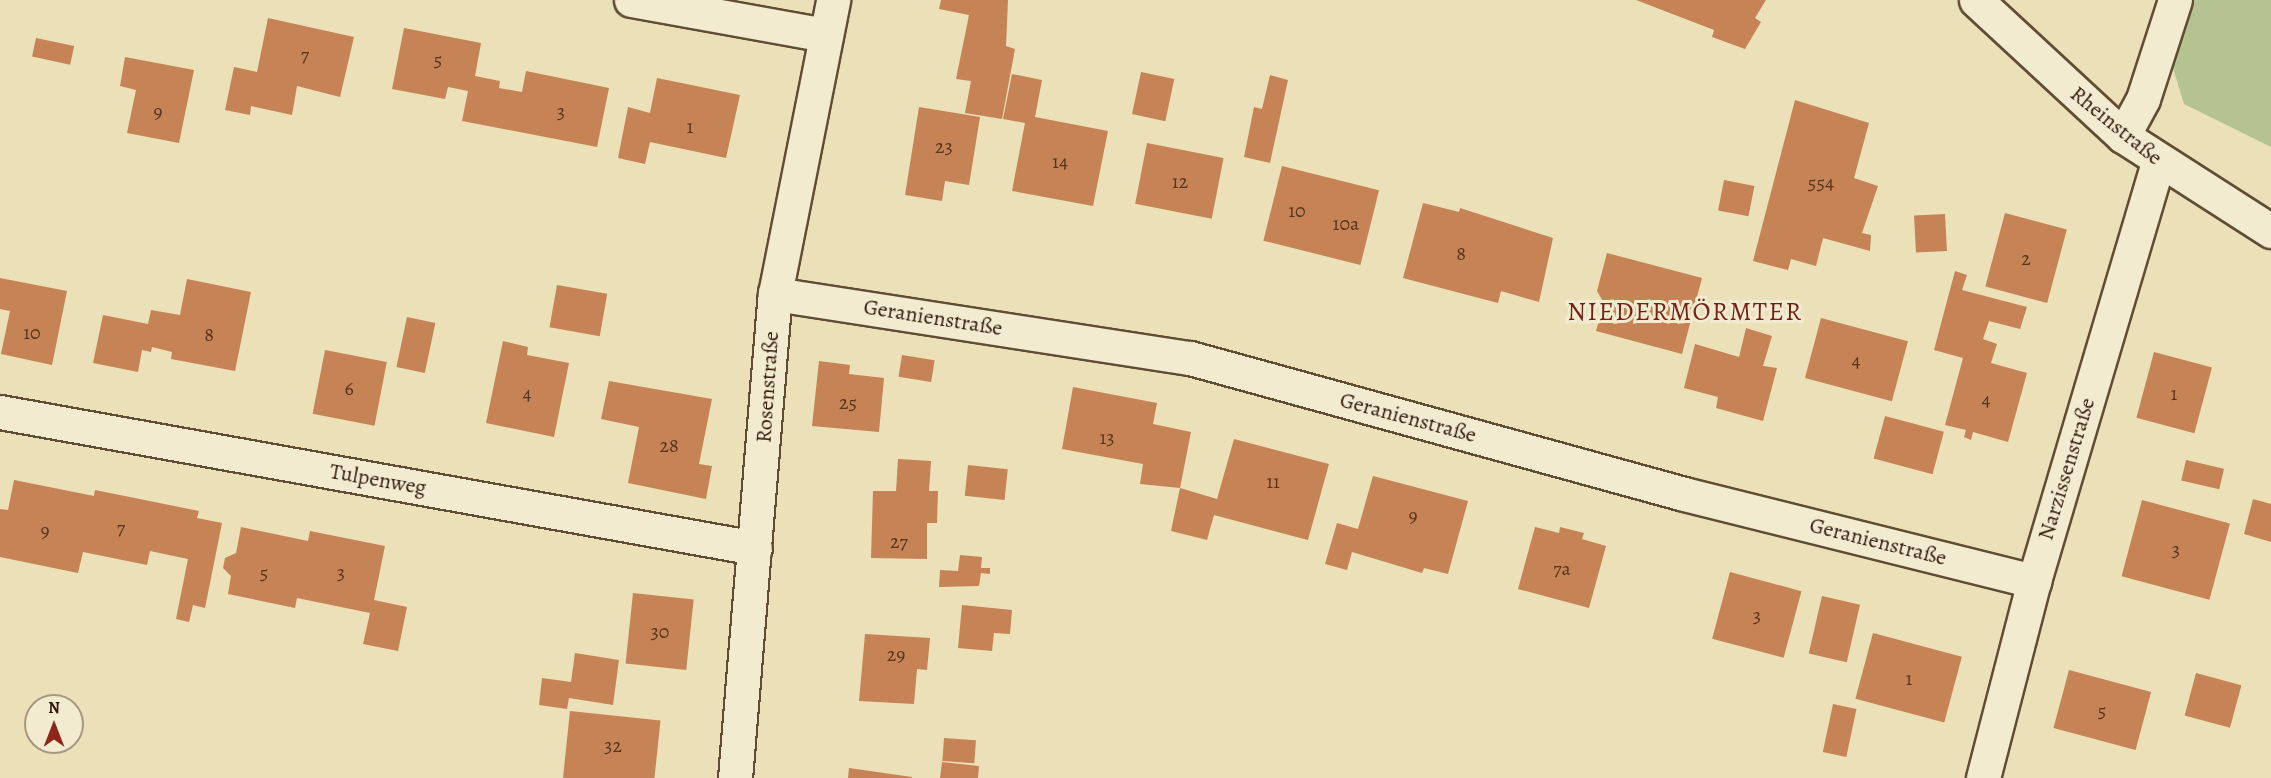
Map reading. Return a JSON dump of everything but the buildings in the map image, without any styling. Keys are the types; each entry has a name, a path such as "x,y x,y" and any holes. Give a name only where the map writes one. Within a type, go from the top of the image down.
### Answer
{"street":[{"path":"631,0 826,35"},
{"name":"Rosenstraße","path":"735,778 775,294 833,0"},
{"name":"Rheinstraße","path":"1976,0 2123,136 2158,162 2271,231"},
{"path":"2123,136 2143,99 2175,0"},
{"name":"Narzissenstraße","path":"1983,778 2034,581 2158,162"},
{"name":"Geranienstraße","path":"775,294 1190,357 1684,494 2034,581"},
{"name":"Tulpenweg","path":"0,412 755,548"}],"green space":[{"path":"2192,0 2271,0 2271,147 2184,104 2172,65"}],"district":[{"name":"NIEDERMÖRMTER","path":"1685,312"}]}
